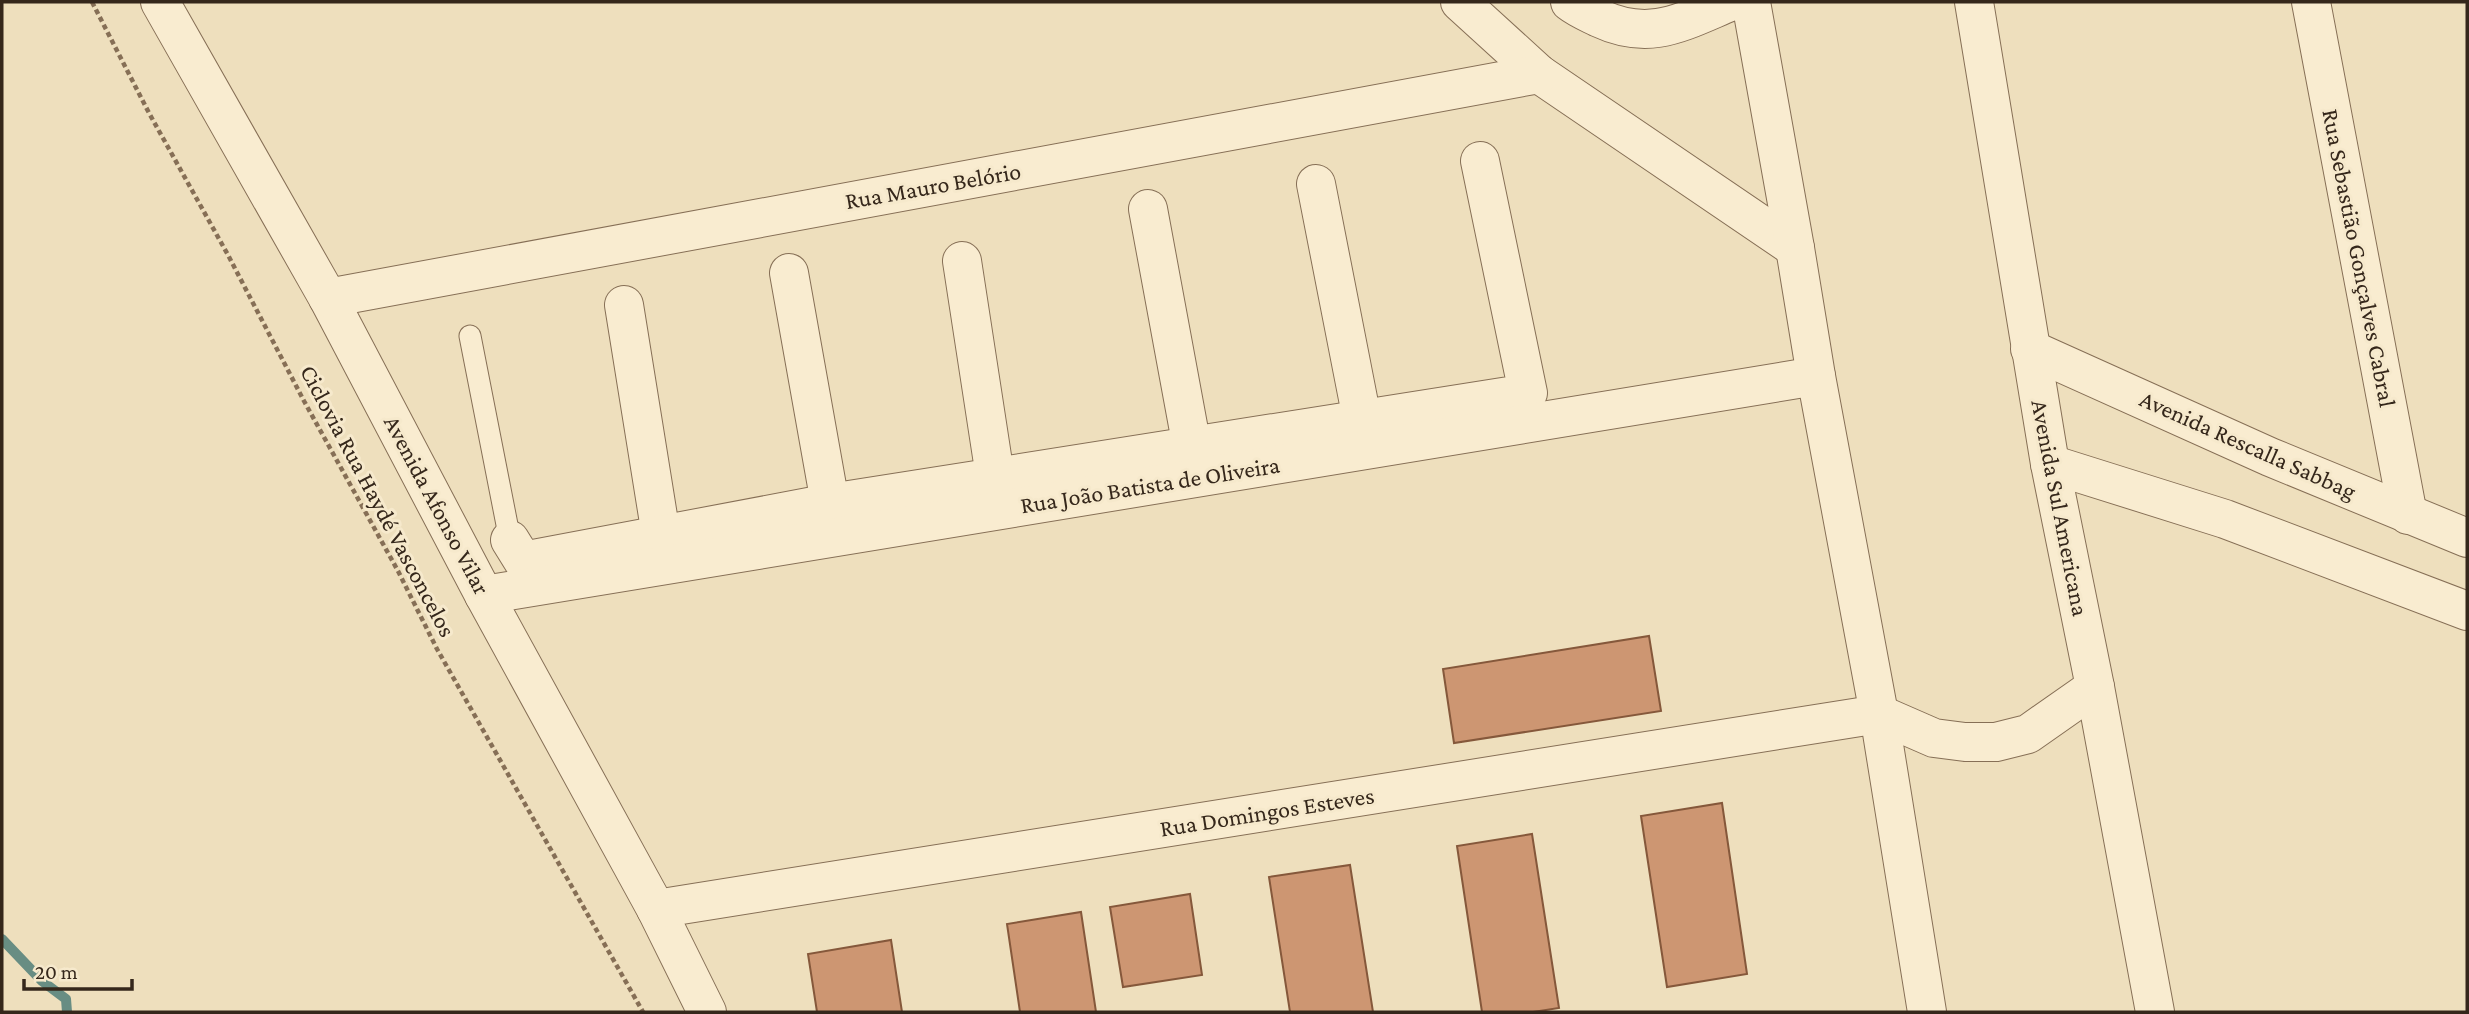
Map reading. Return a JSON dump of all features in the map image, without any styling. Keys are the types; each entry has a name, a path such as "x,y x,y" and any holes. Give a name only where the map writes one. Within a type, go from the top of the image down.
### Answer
{"street":[{"name":"Avenida Afonso Vilar","path":"160,2 328,298 477,583 656,909 707,1012"},
{"path":"1460,2 1539,74 1796,248"},
{"path":"1570,2 1578,9 1608,23 1639,31 1672,26 1730,2"},
{"path":"1751,2 1796,248 1816,376 1879,714 1927,1012"},
{"name":"Avenida Sul Americana","path":"1974,2 2050,464 2095,687 2155,1012"},
{"name":"Rua Sebastião Gonçalves Cabral","path":"2311,2 2407,514"},
{"name":"Rua Mauro Belório","path":"328,298 1539,74"},
{"path":"477,583 517,551 661,535 830,503 1528,393 1480,162"},
{"path":"1316,184 1362,419"},
{"path":"1148,209 1192,447"},
{"path":"962,261 995,476"},
{"path":"789,273 830,503"},
{"path":"624,304 661,535"},
{"name":"Avenida Rescalla Sabbag","path":"2030,349 2270,457 2467,538"},
{"name":"Rua João Batista de Oliveira","path":"477,583 1816,376"},
{"path":"2050,464 2225,519 2467,611"},
{"path":"1879,714 1934,738 1996,742 2028,734 2095,687"},
{"name":"Rua Domingos Esteves","path":"656,909 1879,714"}],"lane":[{"path":"470,336 517,551"}],"path":[{"name":"Ciclovia Rua Haydé Vasconcelos","path":"92,2 149,113 228,255 252,305 398,571 437,649 643,1012"}],"building":[{"path":"1649,636 1661,711 1454,743 1443,669"},
{"path":"1722,803 1747,974 1667,987 1641,816"},
{"path":"1532,834 1559,1008 1533,1012 1482,1012 1457,846"},
{"path":"1350,865 1373,1012 1290,1012 1269,877"},
{"path":"1190,894 1202,975 1123,987 1110,907"},
{"path":"1081,912 1096,1012 1020,1012 1007,924"},
{"path":"891,940 902,1012 817,1012 808,954"}],"waterway":[{"path":"2,939 42,981 66,999 67,1012"}]}
